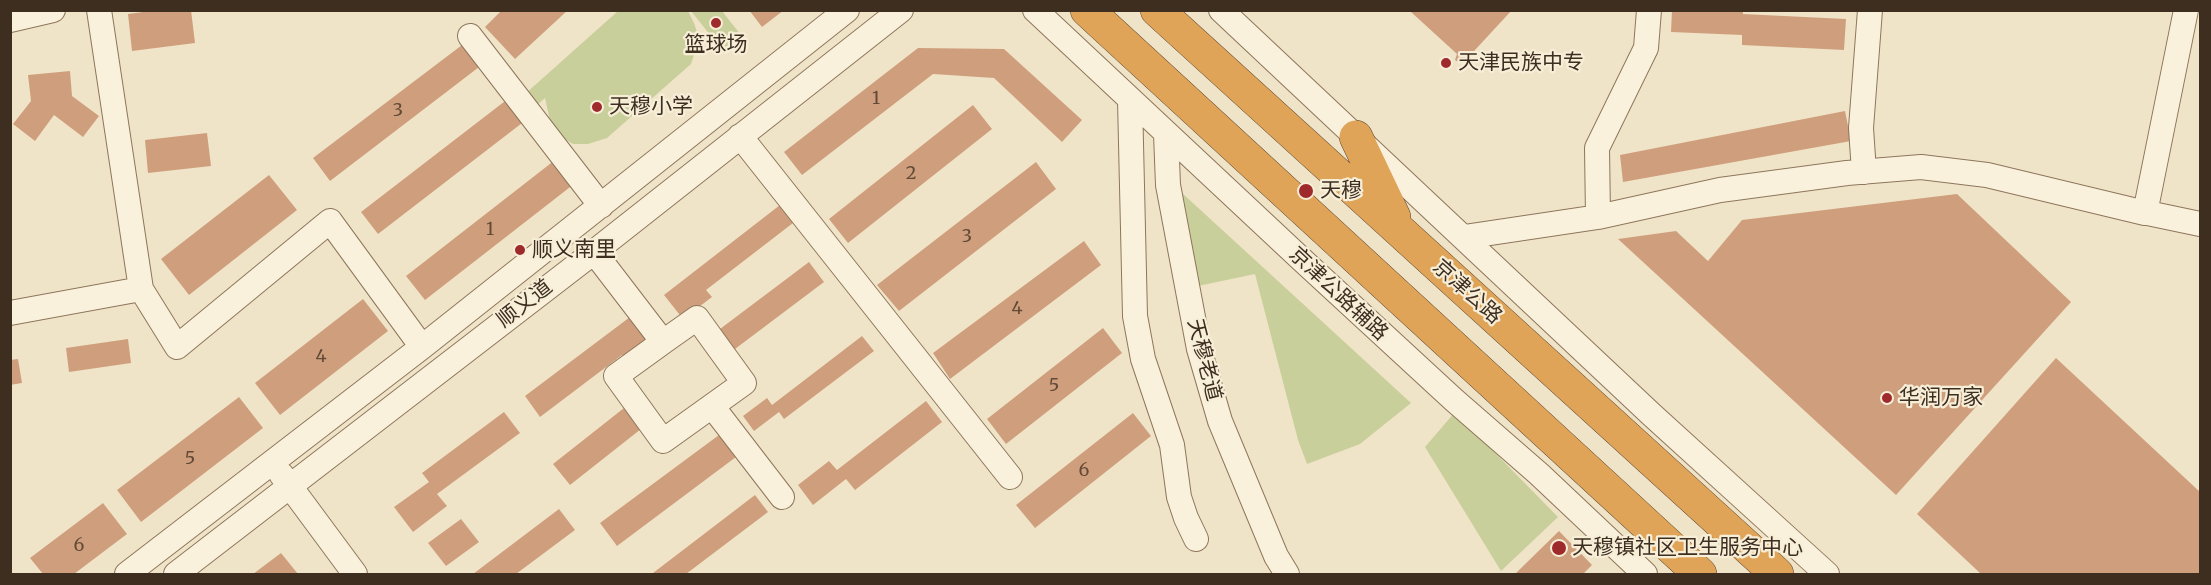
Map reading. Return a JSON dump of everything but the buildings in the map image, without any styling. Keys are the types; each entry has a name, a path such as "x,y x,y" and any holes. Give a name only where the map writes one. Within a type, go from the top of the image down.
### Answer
{"highway":[{"path":"1087,10 1700,574"},
{"name":"京津公路","path":"1157,10 1777,574"},
{"path":"1356,136 1401,232"}],"street":[{"path":"10,20 53,10"},
{"path":"99,10 141,289 177,347 330,221 422,347"},
{"name":"顺义道","path":"127,574 422,347 848,10"},
{"name":"顺义道","path":"176,574 594,252 901,10"},
{"name":"京津公路辅路","path":"1035,10 1166,134 1645,574"},
{"path":"1221,10 1652,415 1827,574"},
{"path":"1598,217 1597,148 1646,48 1649,10"},
{"path":"1864,172 1861,128 1870,10"},
{"path":"2141,212 2186,10"},
{"path":"470,36 605,202 628,224"},
{"path":"1130,100 1135,316 1143,359 1172,445 1179,497 1196,539"},
{"name":"天穆老道","path":"1166,134 1168,185 1199,349 1220,421 1276,556 1287,574"},
{"path":"740,136 1010,477"},
{"path":"1464,237 1598,217 1720,190 1922,167 1987,176 2200,224"},
{"path":"594,252 663,342"},
{"path":"10,313 141,289"},
{"path":"697,318 744,383 663,441 616,376 663,342 697,318"},
{"path":"712,406 782,497"},
{"path":"1490,432 1566,480 1627,508"},
{"path":"272,462 355,574"}],"green space":[{"path":"618,11 688,11 698,35 691,64 607,138 588,144 573,144 558,135 551,125 545,98 536,106 525,94"},
{"name":"篮球场","path":"691,11 722,11 741,35 722,50"},
{"path":"1182,193 1411,403 1360,444 1307,464 1298,440 1255,274 1198,286"},
{"path":"1455,412 1558,517 1501,571 1425,447"}],"place":[{"name":"篮球场","path":"716,23"},
{"name":"天津民族中专","path":"1446,63"},
{"name":"天穆小学","path":"597,107"},
{"name":"天穆","path":"1306,191"},
{"name":"顺义南里","path":"520,250"},
{"name":"华润万家","path":"1887,398"},
{"name":"天穆镇社区卫生服务中心","path":"1559,548"}]}
